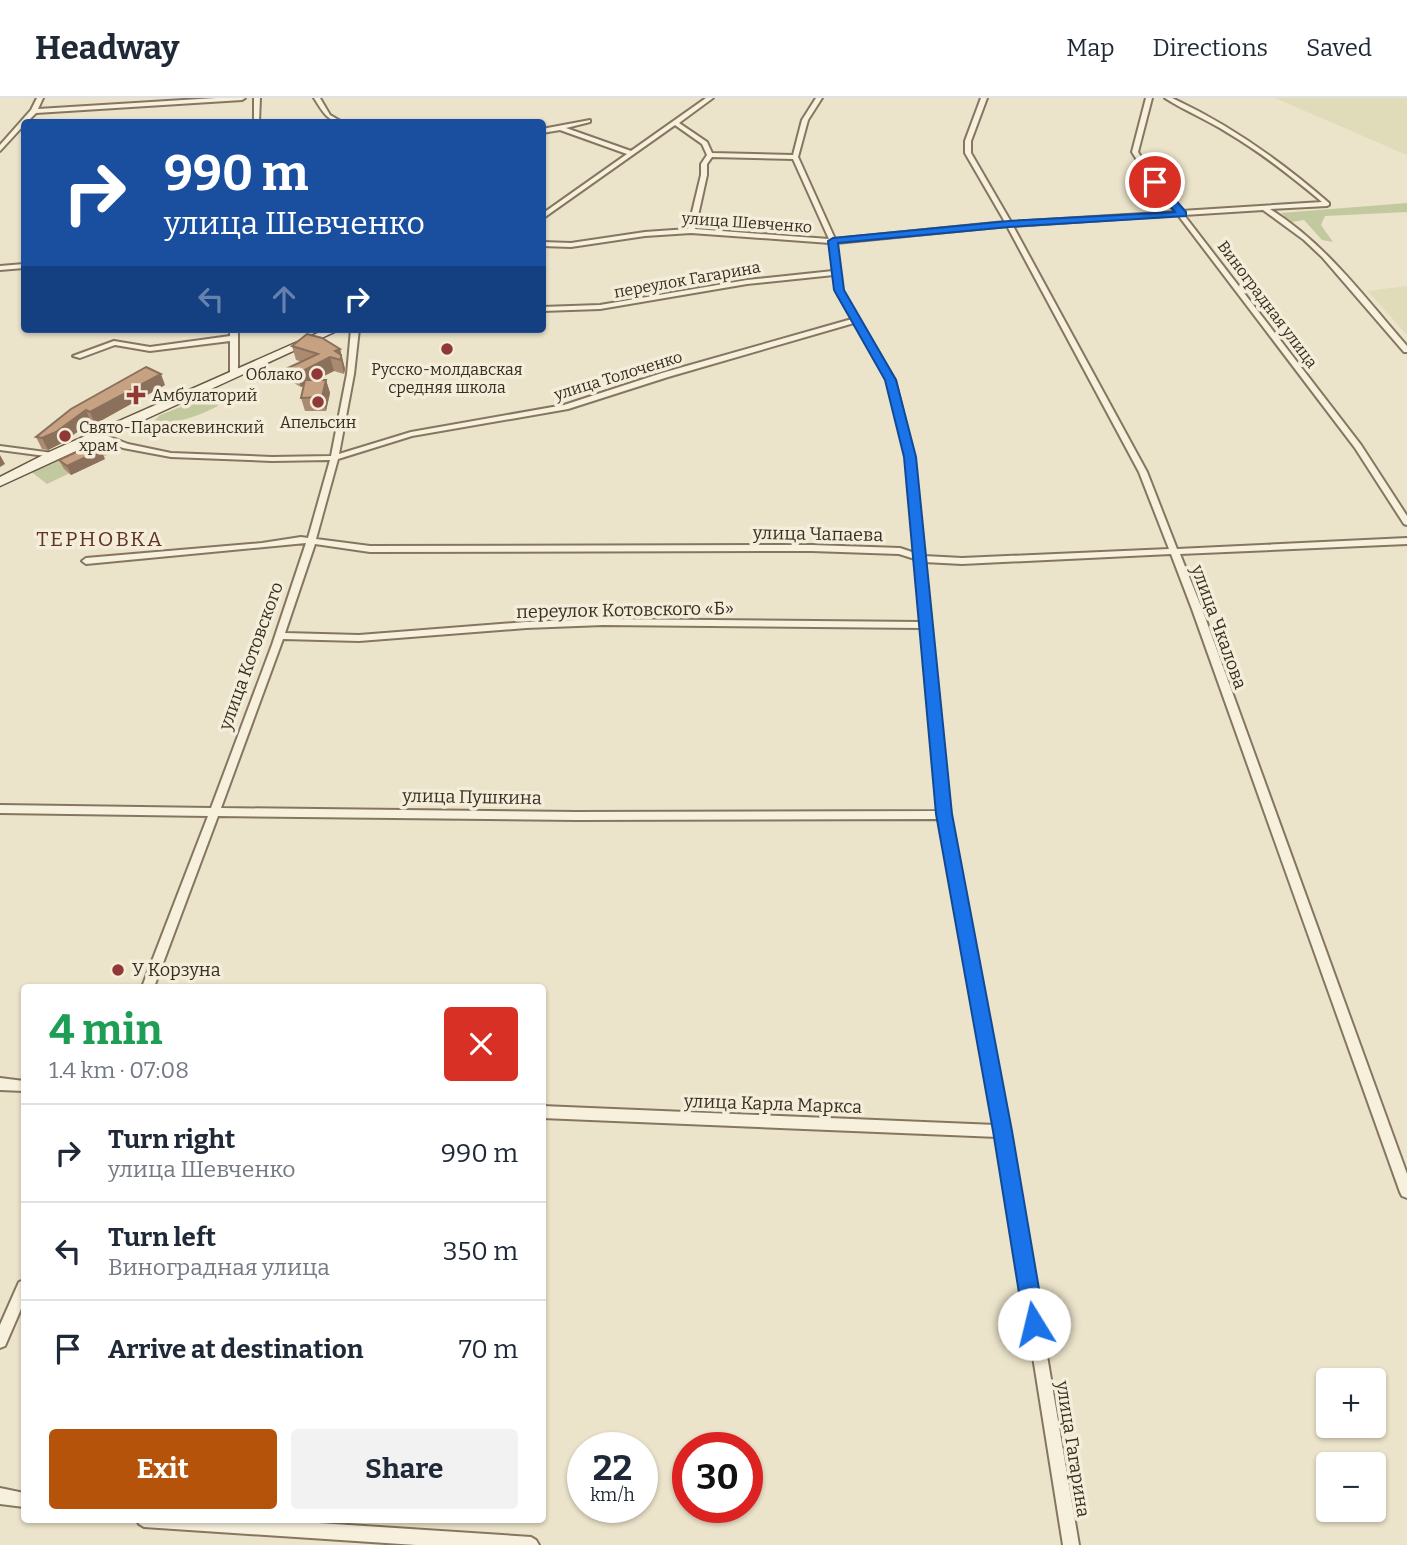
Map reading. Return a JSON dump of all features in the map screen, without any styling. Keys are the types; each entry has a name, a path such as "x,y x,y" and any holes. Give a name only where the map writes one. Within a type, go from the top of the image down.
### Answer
{"street":[{"path":"29,119 40,98"},
{"path":"34,111 242,98"},
{"path":"257,98 257,119"},
{"path":"317,98 328,117 333,119"},
{"path":"546,214 710,98"},
{"path":"710,155 795,157 805,120 818,98"},
{"name":"улица Чкалова","path":"984,98 968,141 968,153 1143,472 1175,552 1407,1192"},
{"name":"Виноградная улица","path":"1149,98 1135,152 1155,182 1183,214 1377,472 1407,522"},
{"name":"улица Шевченко","path":"546,244 571,245 645,234 691,231 833,241 1009,224 1327,204 1234,132 1168,98"},
{"path":"546,130 588,121"},
{"path":"675,123 705,143 710,155"},
{"path":"560,128 630,153"},
{"path":"0,149 21,131"},
{"path":"691,231 704,164 710,155"},
{"name":"улица Гагарина","path":"795,157 833,241 839,290 891,380 910,457 944,814 1003,1131 1070,1545"},
{"path":"1264,208 1284,219 1337,269 1407,350"},
{"path":"0,268 21,266"},
{"name":"переулок Гагарина","path":"546,309 600,307 747,282 836,272"},
{"name":"улица Толоченко","path":"97,435 126,446 171,455 272,459 333,458 411,434 565,407 855,320"},
{"path":"77,356 114,343 150,349 234,333 234,374"},
{"path":"0,482 53,455 326,333"},
{"name":"улица Котовского","path":"149,984 281,636 333,458 352,375 355,333"},
{"path":"0,448 53,455"},
{"name":"улица Чапаева","path":"86,561 311,540 321,544 370,549 812,548 900,551 933,561 1407,541"},
{"name":"переулок Котовского «Б»","path":"281,636 359,638 603,622 927,625"},
{"name":"улица Пушкина","path":"0,809 576,816 944,814"},
{"path":"0,1084 21,1086"},
{"name":"улица Карла Маркса","path":"546,1112 1003,1131"},
{"path":"0,1341 21,1294"},
{"path":"0,1496 21,1500"},
{"path":"204,1523 531,1545"}],"shaded area":[{"path":"1275,98 1407,98 1407,155"},
{"path":"1407,286 1407,335 1368,291"}],"green space":[{"path":"1407,203 1407,212 1325,216 1321,225 1333,242 1322,240 1304,220 1292,222 1281,213"},
{"path":"199,400 216,401 218,406 159,426 153,422 160,415"},
{"path":"97,440 118,450 47,484 29,470"}],"building":[{"path":"307,334 322,338 340,349 335,351 341,355 341,360 330,357 297,374 288,368 318,354 292,346"},
{"path":"146,367 161,374 90,412 86,410 56,432 42,438 36,437 71,409"},
{"path":"305,380 326,380 322,397 301,398"},
{"path":"98,442 101,450 67,466 59,460"}],"place":[{"name":"Русско-молдавская средняя школа","path":"447,349"},
{"name":"Облако","path":"317,374"},
{"name":"Амбулаторий","path":"136,395"},
{"name":"Апельсин","path":"318,402"},
{"name":"Свято-Параскевинский храм","path":"65,436"},
{"name":"У Корзуна","path":"118,970"}],"district":[{"name":"ТЕРНОВКА","path":"100,539"}],"route":[{"path":"1034,1324 1003,1131 944,814 910,457 891,380 839,290 833,241 1009,224 1183,214 1155,182"}]}
